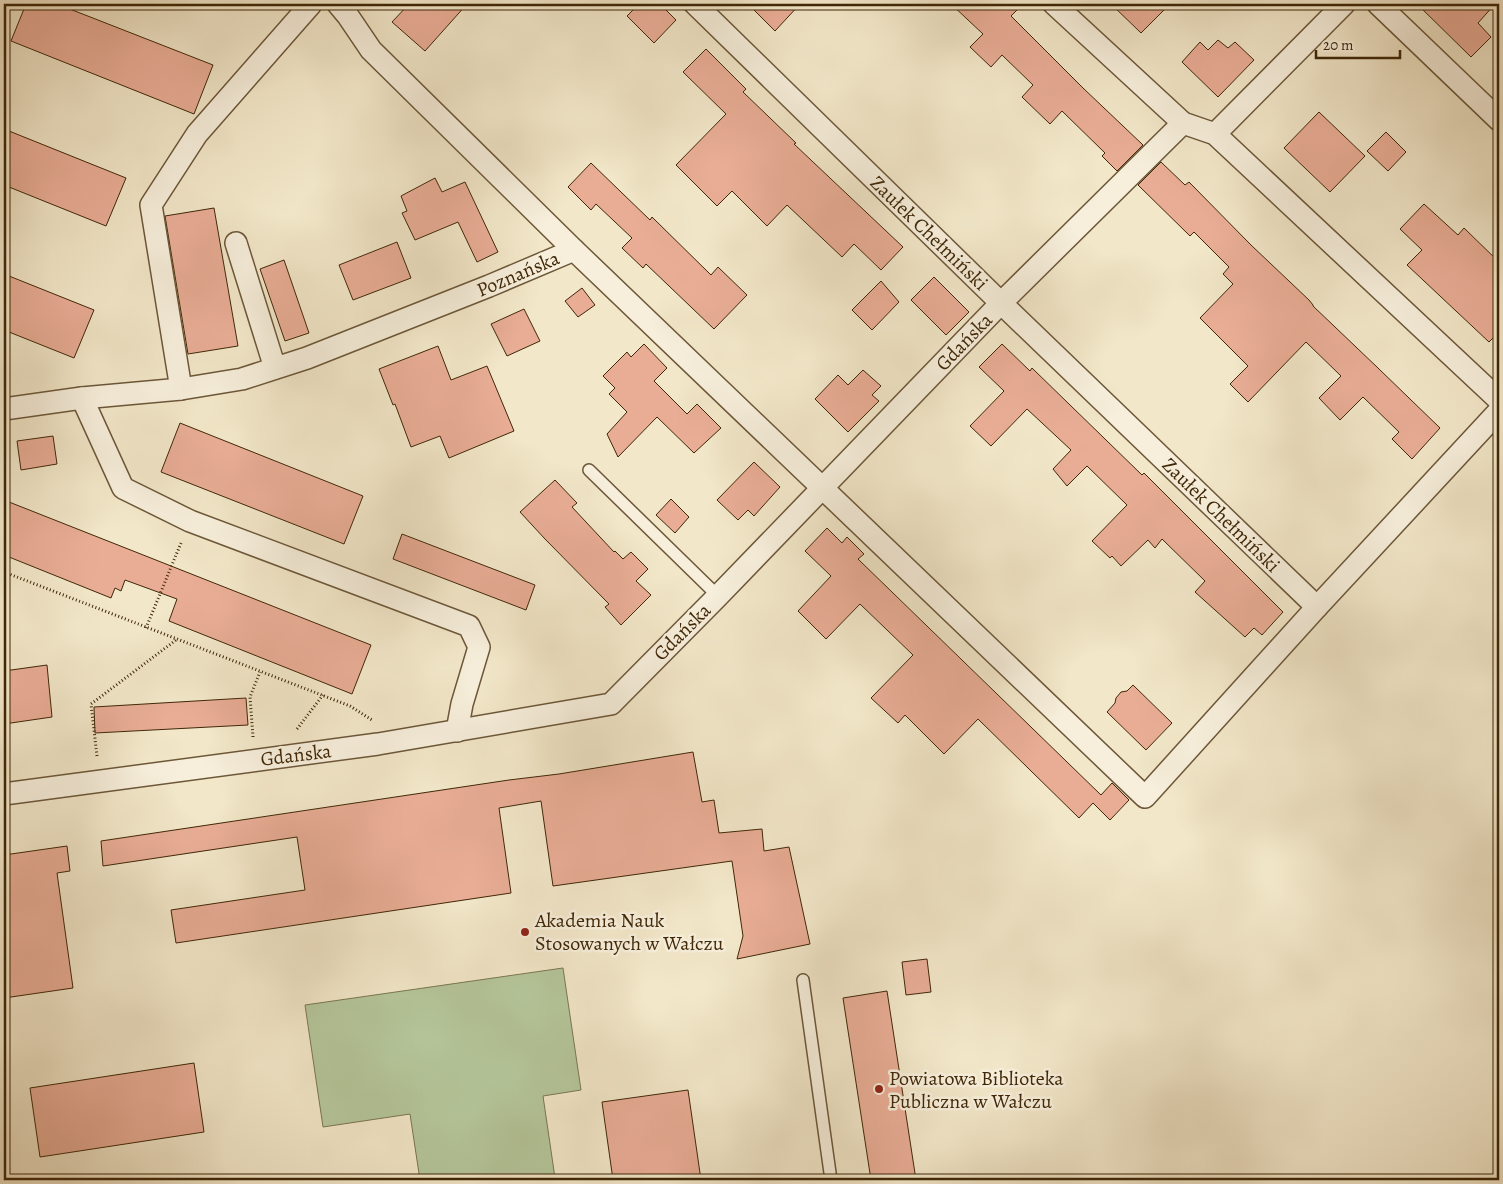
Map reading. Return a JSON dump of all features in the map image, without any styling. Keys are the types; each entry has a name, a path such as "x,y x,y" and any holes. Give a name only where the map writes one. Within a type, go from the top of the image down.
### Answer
{"street":[{"path":"181,389 151,205 196,134 311,4"},
{"name":"Zaułek Chełmiński","path":"695,4 1001,304 1316,607"},
{"path":"1054,4 1183,123 1215,134 1499,400"},
{"path":"1215,134 1344,4"},
{"path":"1378,4 1499,120"},
{"name":"Poznańska","path":"4,409 82,398 181,389 242,379 307,358 480,290 574,250 371,50 348,8"},
{"name":"Gdańska","path":"4,794 378,744 610,704 718,596 1001,304 1183,123"},
{"path":"236,243 275,368"},
{"path":"574,250 1145,797 1316,607 1499,411"},
{"path":"82,398 123,488 190,521 469,626 479,647 462,704 457,731"}],"lane":[{"path":"589,470 718,596"},
{"path":"803,980 831,1180"}],"path":[{"path":"146,628 190,521"},
{"path":"4,572 350,706 376,722 378,744"},
{"path":"99,780 91,704 176,639"},
{"path":"260,672 250,697 264,759"},
{"path":"264,759 323,696"}],"green space":[{"path":"563,968 581,1090 543,1096 555,1178 539,1180 420,1180 410,1114 323,1127 305,1005"}],"building":[{"path":"26,4 57,4 213,65 194,114 11,41"},
{"path":"409,4 467,4 425,51 392,22"},
{"path":"639,4 660,4 676,20 654,43 627,16"},
{"path":"748,4 800,4 775,31"},
{"path":"951,4 1023,4 1011,16 1143,145 1117,171 1102,156 1105,153 1062,111 1050,124 1022,97 1033,85 1002,55 991,67 970,47 983,34"},
{"path":"1111,4 1170,4 1141,33"},
{"path":"1417,4 1495,4 1478,23 1491,37 1471,57"},
{"path":"1218,40 1228,48 1235,42 1254,60 1218,97 1182,62 1200,42 1208,50"},
{"path":"706,49 746,89 743,92 796,143 794,144 903,247 881,270 854,244 842,257 787,205 767,226 732,191 717,206 676,165 726,114 683,72"},
{"path":"1319,112 1365,156 1330,192 1284,148"},
{"path":"4,129 126,178 106,226 4,185"},
{"path":"1386,132 1406,152 1388,171 1367,151"},
{"path":"1161,162 1185,185 1189,182 1313,306 1440,428 1412,459 1392,439 1399,432 1363,397 1340,420 1319,398 1341,376 1306,342 1248,402 1230,384 1248,366 1200,318 1233,284 1223,274 1229,267 1194,232 1190,236 1138,185"},
{"path":"591,163 650,220 652,217 711,275 718,267 747,295 714,329 646,264 643,268 622,248 632,238 596,204 591,210 568,187"},
{"path":"435,178 442,192 465,182 498,252 477,262 458,222 415,240 402,213 407,211 401,196"},
{"path":"1424,204 1458,235 1464,228 1499,262 1499,332 1489,342 1407,265 1422,250 1400,229"},
{"path":"214,208 238,346 188,354 165,216"},
{"path":"397,242 411,278 353,300 339,265"},
{"path":"284,260 309,333 285,341 260,269"},
{"path":"4,274 94,310 74,358 4,330"},
{"path":"934,277 969,312 946,335 911,300"},
{"path":"881,281 899,302 872,330 852,310"},
{"path":"582,288 595,305 578,317 565,301"},
{"path":"524,309 540,341 507,356 491,324"},
{"path":"644,344 667,368 654,381 687,414 697,404 721,428 694,453 657,417 618,457 607,434 627,412 609,394 615,388 603,376 627,352 631,357"},
{"path":"1002,344 1030,371 1032,368 1142,475 1144,473 1283,612 1262,635 1254,628 1245,637 1195,592 1205,581 1162,539 1155,548 1148,540 1121,566 1112,556 1110,558 1092,541 1127,505 1087,466 1067,486 1053,469 1071,450 1027,409 991,446 970,426 1004,391 979,367"},
{"path":"438,346 451,380 487,366 514,431 449,458 440,436 411,447 395,404 393,405 379,369"},
{"path":"863,370 881,386 872,395 879,401 848,432 815,399 838,375 848,385"},
{"path":"180,423 363,496 344,544 161,472"},
{"path":"53,436 57,464 21,470 17,441"},
{"path":"754,462 780,487 754,516 748,510 738,520 717,500"},
{"path":"555,480 577,503 572,507 614,552 623,559 631,552 648,569 636,581 651,595 621,625 605,607 609,604 520,512"},
{"path":"671,499 689,517 675,533 656,515"},
{"path":"4,500 371,645 352,694 169,621 177,599 125,580 121,591 115,588 111,598 4,555"},
{"path":"827,528 842,543 847,537 864,554 858,559 1101,795 1112,783 1129,800 1110,820 1093,803 1079,818 978,719 944,754 905,715 898,723 871,698 913,655 860,604 826,639 798,611 831,576 805,551"},
{"path":"402,534 535,585 526,610 393,559"},
{"path":"47,665 52,717 4,724 4,671"},
{"path":"1133,685 1172,723 1146,750 1107,712 1121,692 1127,691"},
{"path":"246,698 248,725 95,733 94,707"},
{"path":"693,752 702,802 714,800 719,833 762,829 764,851 789,847 810,944 737,959 743,936 732,861 553,886 541,801 499,808 511,893 176,943 171,910 305,890 297,837 103,866 101,841 559,774"},
{"path":"67,846 70,871 57,873 73,988 4,998 4,855"},
{"path":"927,959 931,992 906,995 902,962"},
{"name":"Powiatowa Biblioteka Publiczna w Wałczu","path":"887,991 916,1180 871,1180 843,998"},
{"path":"194,1063 204,1132 40,1157 30,1088"},
{"path":"688,1090 701,1180 613,1180 602,1102"}],"place":[{"name":"Akademia Nauk Stosowanych w Wałczu","path":"525,932"},
{"name":"Powiatowa Biblioteka Publiczna w Wałczu","path":"879,1089"}]}
